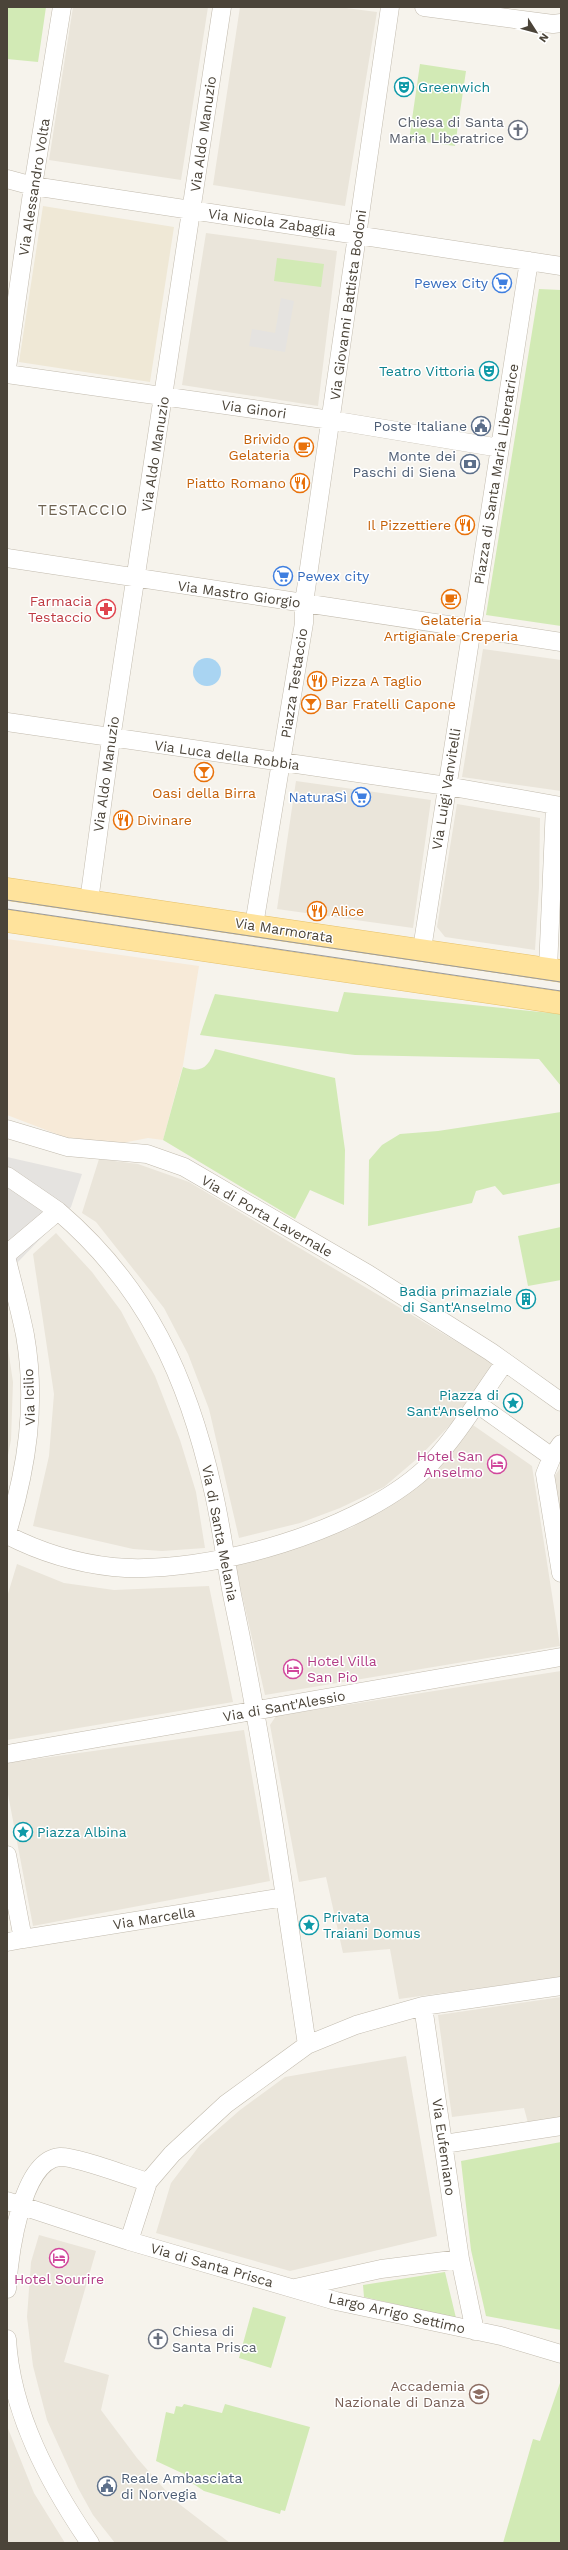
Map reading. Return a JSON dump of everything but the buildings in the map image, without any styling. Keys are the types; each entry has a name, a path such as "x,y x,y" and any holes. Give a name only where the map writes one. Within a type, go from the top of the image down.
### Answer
{"main road":[{"name":"Via Marmorata","path":"7,889 254,926 422,949 555,970"},
{"path":"7,921 561,1003"}],"street":[{"name":"Via Alessandro Volta","path":"7,368 33,186 62,7"},
{"name":"Via Aldo Manuzio","path":"89,901 111,739 222,7"},
{"name":"Via Giovanni Battista Bodoni","path":"304,603 330,420 359,234 390,7"},
{"path":"424,7 553,24 561,23"},
{"name":"Via Nicola Zabaglia","path":"10,182 192,211 359,234 529,261"},
{"path":"529,261 561,266"},
{"name":"Piazza di Santa Maria Liberatrice","path":"471,629 529,261"},
{"name":"Via Ginori","path":"7,374 330,420 500,448"},
{"name":"Via Mastro Giorgio","path":"7,558 471,629"},
{"name":"Piazza Testaccio","path":"281,763 304,622 304,603"},
{"path":"471,629 561,642"},
{"name":"Via Luigi Vanvitelli","path":"422,949 471,629"},
{"name":"Via Luca della Robbia","path":"7,722 111,739 447,786 558,805"},
{"path":"254,926 281,763"},
{"path":"555,970 558,805"},
{"name":"Via di Porta Lavernale","path":"7,1129 67,1146 135,1152 177,1164 368,1274 505,1362"},
{"name":"Via di Santa Melania","path":"7,1176 58,1211 95,1244 120,1272 140,1301 165,1347 185,1393 200,1440 214,1493 257,1711 307,2045"},
{"path":"7,1254 58,1211"},
{"name":"Via Icilio","path":"7,1260 25,1335 31,1390 30,1434 21,1487 7,1534"},
{"path":"7,1534 62,1557 114,1567 172,1567 226,1557 308,1534 343,1521 369,1508 403,1486 432,1462 505,1362 561,1402"},
{"path":"476,1403 556,1451 545,1474 561,1573"},
{"name":"Via di Sant'Alessio","path":"7,1754 561,1657"},
{"path":"7,1855 15,1940"},
{"name":"Via Marcella","path":"15,1940 285,1898"},
{"path":"129,2241 148,2182 180,2146 212,2116 264,2075 307,2045 378,2017 423,2006 561,1986"},
{"name":"Via Eufemiano","path":"423,2006 460,2259"},
{"path":"444,2144 561,2126"},
{"path":"7,2281 15,2227 14,2203 38,2170 47,2162 59,2157 148,2182"},
{"name":"Via di Santa Prisca","path":"14,2203 129,2241 295,2288"},
{"name":"Largo Arrigo Settimo","path":"460,2259 475,2331 336,2301 295,2288 381,2269 460,2259"},
{"path":"475,2331 530,2343 561,2354"},
{"path":"7,2339 13,2378 31,2437 53,2485 90,2543"}],"shaded area":[{"path":"73,7 208,7 181,180 49,160"},
{"path":"240,7 338,7 377,12 345,206 213,185"},
{"path":"43,206 174,227 150,382 19,362"},
{"path":"206,233 337,251 318,406 182,385"},
{"path":"281,298 294,301 285,352 249,346 252,329 275,333"},
{"path":"483,649 561,660 561,791 462,777"},
{"path":"296,781 431,800 413,928 277,909"},
{"path":"457,804 540,818 539,888 535,950 445,937 437,927"},
{"path":"7,939 199,966 183,1065 163,1140 148,1138 117,1144 67,1138 7,1115"},
{"path":"7,1157 82,1174 71,1207 16,1264 7,1254"},
{"path":"99,1159 138,1164 189,1182 494,1364 455,1420 419,1457 384,1487 340,1508 300,1523 239,1538 209,1409 188,1354 164,1308 96,1222 82,1213"},
{"path":"56,1233 92,1272 121,1311 155,1376 180,1440 196,1492 205,1548 162,1551 133,1549 33,1526 49,1456 54,1394 33,1254"},
{"path":"7,1342 13,1382 11,1440 7,1460"},
{"path":"470,1423 532,1466 560,1646 265,1695 235,1564 351,1528 394,1502"},
{"path":"561,1467 561,1535 552,1480"},
{"path":"17,1564 64,1583 114,1590 209,1586 233,1702 7,1740 7,1597"},
{"path":"561,1671 561,1977 399,1999 390,1949 343,1953 326,1877 299,1882 270,1725 276,1716"},
{"path":"244,1730 270,1881 33,1926 7,1789 7,1763"},
{"path":"561,1997 561,2118 528,2123 524,2108 452,2117 438,2015"},
{"path":"406,2056 437,2236 290,2271 156,2233 171,2183 200,2145 240,2110 285,2077"},
{"path":"39,2235 96,2251 64,2362 109,2375 101,2410 137,2458 174,2500 230,2543 115,2543 93,2515 78,2488 47,2420 33,2366 27,2317 31,2262"},
{"path":"7,2426 34,2493 65,2543 7,2543"}],"green space":[{"path":"7,7 46,7 38,62 7,59"},
{"path":"420,64 466,71 455,146 409,140"},
{"path":"277,258 324,264 321,287 274,281"},
{"path":"539,289 561,290 561,626 486,615"},
{"path":"344,992 561,1014 561,1086 539,1059 355,1055 200,1035 215,994 338,1012"},
{"path":"215,1049 335,1078 345,1150 344,1205 310,1190 295,1219 163,1140 183,1067 195,1070 204,1067 210,1060"},
{"path":"561,1112 561,1183 503,1195 495,1186 476,1191 472,1203 368,1226 369,1160 382,1145 400,1134 438,1131"},
{"path":"561,1227 561,1280 528,1286 518,1236"},
{"path":"561,2142 561,2330 486,2316 471,2250 461,2161"},
{"path":"445,2272 456,2318 364,2297 363,2285"},
{"path":"253,2307 286,2317 271,2368 239,2358"},
{"path":"561,2380 561,2543 503,2543 533,2439 540,2441"},
{"path":"184,2404 222,2413 225,2404 310,2427 285,2511 281,2510 280,2514 204,2491 189,2481 184,2474 156,2461 166,2412 174,2414 176,2406 182,2407"}],"water":[{"path":"207,658 217,662 221,672 217,682 207,686 197,682 193,672 197,662"}],"tram line":[{"path":"7,900 561,982"},
{"path":"7,909 561,991"}],"place":[{"name":"Greenwich","path":"404,87"},
{"name":"Chiesa di Santa Maria Liberatrice","path":"518,130"},
{"name":"Pewex City","path":"502,283"},
{"name":"Teatro Vittoria","path":"489,371"},
{"name":"Poste Italiane","path":"481,426"},
{"name":"Brivido Gelateria","path":"304,447"},
{"name":"Monte dei Paschi di Siena","path":"470,464"},
{"name":"Piatto Romano","path":"300,483"},
{"name":"Il Pizzettiere","path":"465,525"},
{"name":"Pewex city","path":"283,576"},
{"name":"Gelateria Artigianale Creperia","path":"451,599"},
{"name":"Farmacia Testaccio","path":"106,609"},
{"name":"Pizza A Taglio","path":"317,681"},
{"name":"Bar Fratelli Capone","path":"311,704"},
{"name":"Oasi della Birra","path":"204,772"},
{"name":"NaturaSì","path":"361,797"},
{"name":"Divinare","path":"123,820"},
{"name":"Alice","path":"317,911"},
{"name":"Badia primaziale di Sant'Anselmo","path":"526,1299"},
{"name":"Piazza di Sant'Anselmo","path":"513,1403"},
{"name":"Hotel San Anselmo","path":"497,1464"},
{"name":"Hotel Villa San Pio","path":"293,1669"},
{"name":"Piazza Albina","path":"23,1832"},
{"name":"Privata Traiani Domus","path":"309,1925"},
{"name":"Hotel Sourire","path":"59,2258"},
{"name":"Chiesa di Santa Prisca","path":"158,2339"},
{"name":"Accademia Nazionale di Danza","path":"479,2394"},
{"name":"Reale Ambasciata di Norvegia","path":"107,2486"}],"district":[{"name":"TESTACCIO","path":"83,510"}]}
